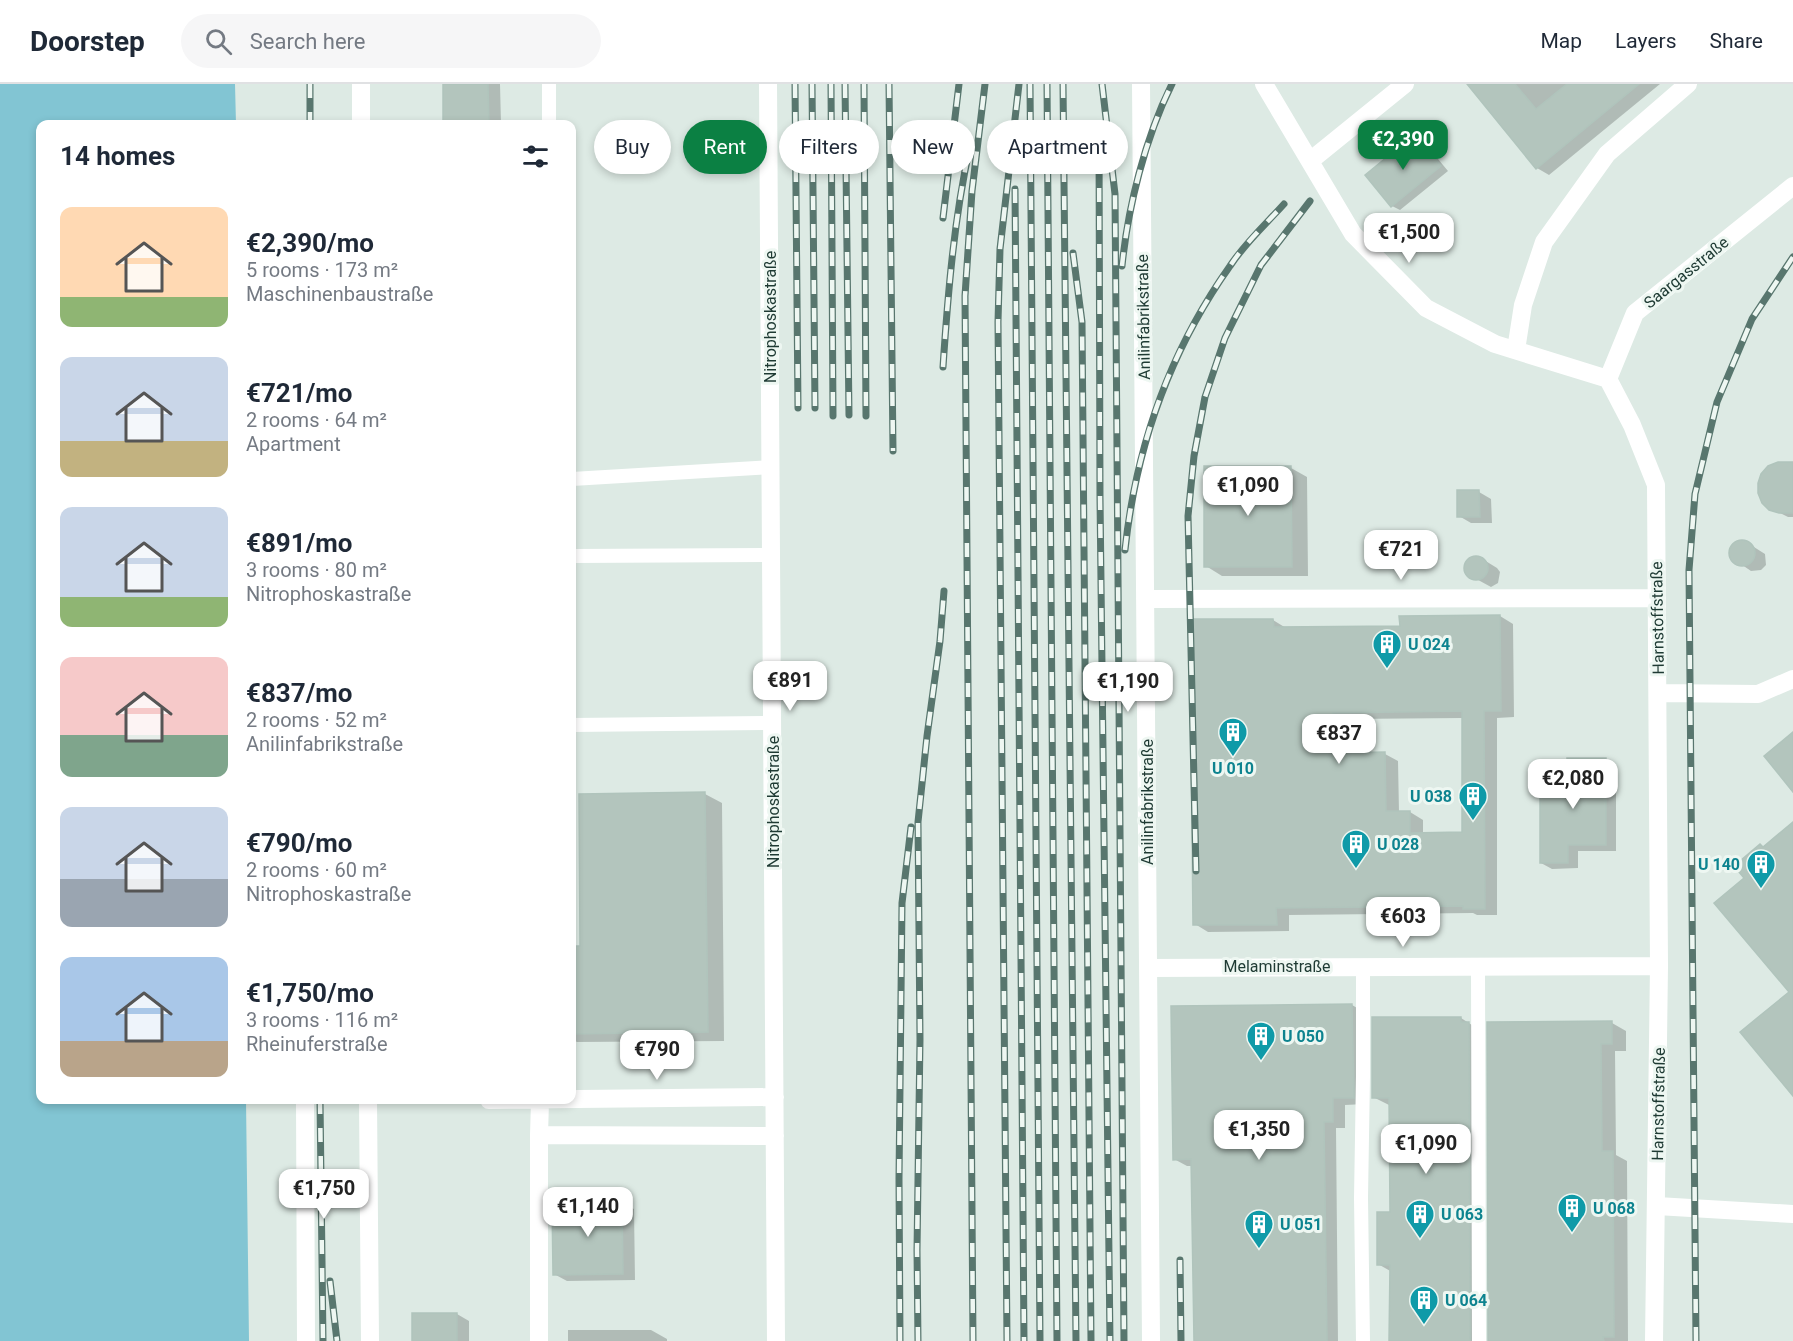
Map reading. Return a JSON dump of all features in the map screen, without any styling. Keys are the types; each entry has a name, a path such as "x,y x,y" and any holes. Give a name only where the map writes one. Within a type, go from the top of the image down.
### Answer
{"street":[{"path":"361,84 361,120"},
{"name":"Nitrophoskastraße","path":"768,84 776,1341"},
{"name":"Anilinfabrikstraße","path":"1141,84 1151,1341"},
{"path":"1264,84 1353,234 1426,308 1495,345 1608,380"},
{"path":"1310,161 1405,84"},
{"path":"1516,350 1523,305 1544,242 1607,154 1688,84"},
{"name":"Saargasstraße","path":"1608,380 1635,313 1793,186"},
{"name":"Harnstoffstraße","path":"1608,380 1632,425 1656,485 1659,966 1654,1341"},
{"path":"1145,599 1656,598"},
{"path":"1658,693 1758,694 1793,679"},
{"name":"Melaminstraße","path":"1148,968 1659,966"},
{"path":"576,1101 775,1098"},
{"path":"305,1104 306,1341"},
{"path":"368,1104 370,1341"},
{"path":"539,1341 540,1104"},
{"path":"539,1135 775,1136"},
{"path":"1657,1206 1793,1214"}],"lane":[{"path":"549,84 549,120"},
{"path":"576,479 771,467"},
{"path":"576,556 771,555"},
{"path":"576,725 772,723"},
{"path":"1363,966 1364,1076 1360,1198 1363,1341"},
{"path":"1478,966 1479,1341"}],"water":[{"path":"0,84 235,84 236,120 36,120 36,1104 246,1104 249,1341 0,1341"}],"building":[{"path":"443,84 488,84 489,120 443,120"},
{"path":"1467,84 1515,84 1536,109 1567,84 1639,84 1536,169"},
{"path":"1415,134 1441,166 1391,207 1365,175"},
{"path":"1778,462 1793,462 1793,513 1769,510 1762,503 1758,493 1761,474 1768,466"},
{"path":"1204,466 1291,466 1292,567 1204,567"},
{"path":"1457,490 1479,490 1480,517 1457,517"},
{"path":"1742,540 1751,544 1755,553 1751,562 1742,566 1733,562 1729,553 1733,544"},
{"path":"1476,556 1485,559 1488,568 1485,577 1476,580 1467,577 1464,568 1467,559"},
{"path":"1500,615 1501,711 1484,711 1485,909 1463,909 1463,906 1276,908 1277,925 1193,925 1190,619 1273,619 1274,627 1400,626 1399,616","holes":["1462,711 1462,832 1410,833 1410,811 1386,811 1385,752 1334,753 1333,713"]},
{"path":"1793,732 1793,792 1764,756"},
{"path":"1567,758 1606,758 1606,845 1568,845 1568,863 1540,863 1540,780 1568,780"},
{"path":"705,792 708,1032 576,1034 576,946 580,946 579,794"},
{"name":"U 140","path":"1793,822 1793,1096 1740,1032 1789,992 1714,903 1744,878 1734,866 1760,844 1763,847"},
{"name":"U 051","path":"1352,1004 1354,1098 1333,1098 1333,1122 1324,1122 1327,1341 1194,1341 1191,1159 1173,1160 1171,1006"},
{"path":"1372,1017 1461,1017 1461,1022 1469,1022 1470,1341 1389,1341 1390,1265 1377,1265 1377,1212 1390,1212 1389,1098 1372,1098"},
{"path":"1612,1021 1612,1044 1601,1044 1602,1151 1613,1151 1614,1337 1603,1337 1604,1341 1488,1341 1487,1022"},
{"path":"622,1200 623,1274 553,1275 552,1201"},
{"path":"412,1313 457,1313 457,1341 412,1341"}],"railway":[{"path":"310,84 310,120"},
{"path":"795,84 798,408"},
{"path":"812,84 815,408"},
{"path":"831,84 833,416"},
{"path":"845,84 849,415"},
{"path":"864,84 866,416"},
{"path":"889,84 893,451"},
{"path":"943,218 959,84"},
{"path":"973,1341 965,296 972,191 985,84"},
{"path":"1007,1341 998,322 1000,249 1019,84"},
{"path":"1030,84 1040,1341"},
{"path":"1047,84 1057,1341"},
{"path":"1063,84 1076,1341"},
{"path":"1102,84 1115,194 1124,1341"},
{"path":"1122,266 1139,173 1162,105 1172,84"},
{"path":"943,367 952,256 965,174"},
{"path":"1099,174 1100,498 1110,1341"},
{"path":"1015,189 1024,1341"},
{"path":"1196,871 1188,516 1194,456 1205,397 1225,338 1261,265 1310,201"},
{"path":"1125,550 1137,474 1147,437 1173,366 1189,332 1230,266 1284,204"},
{"path":"1073,253 1082,322 1091,1341"},
{"path":"1696,1341 1689,570 1695,494 1717,402 1752,319 1793,257"},
{"path":"918,1341 920,1039 918,822 944,591"},
{"path":"900,1341 902,903 911,827"},
{"path":"320,1104 323,1341"},
{"path":"1180,1260 1181,1341"},
{"path":"330,1281 337,1341"}],"place":[{"name":"U 024","path":"1387,670"},
{"name":"U 010","path":"1233,758"},
{"name":"U 038","path":"1473,822"},
{"name":"U 028","path":"1356,870"},
{"name":"U 140","path":"1761,890"},
{"name":"U 050","path":"1261,1062"},
{"name":"U 068","path":"1572,1234"},
{"name":"U 063","path":"1420,1240"},
{"name":"U 051","path":"1259,1250"},
{"name":"U 064","path":"1424,1326"}]}
